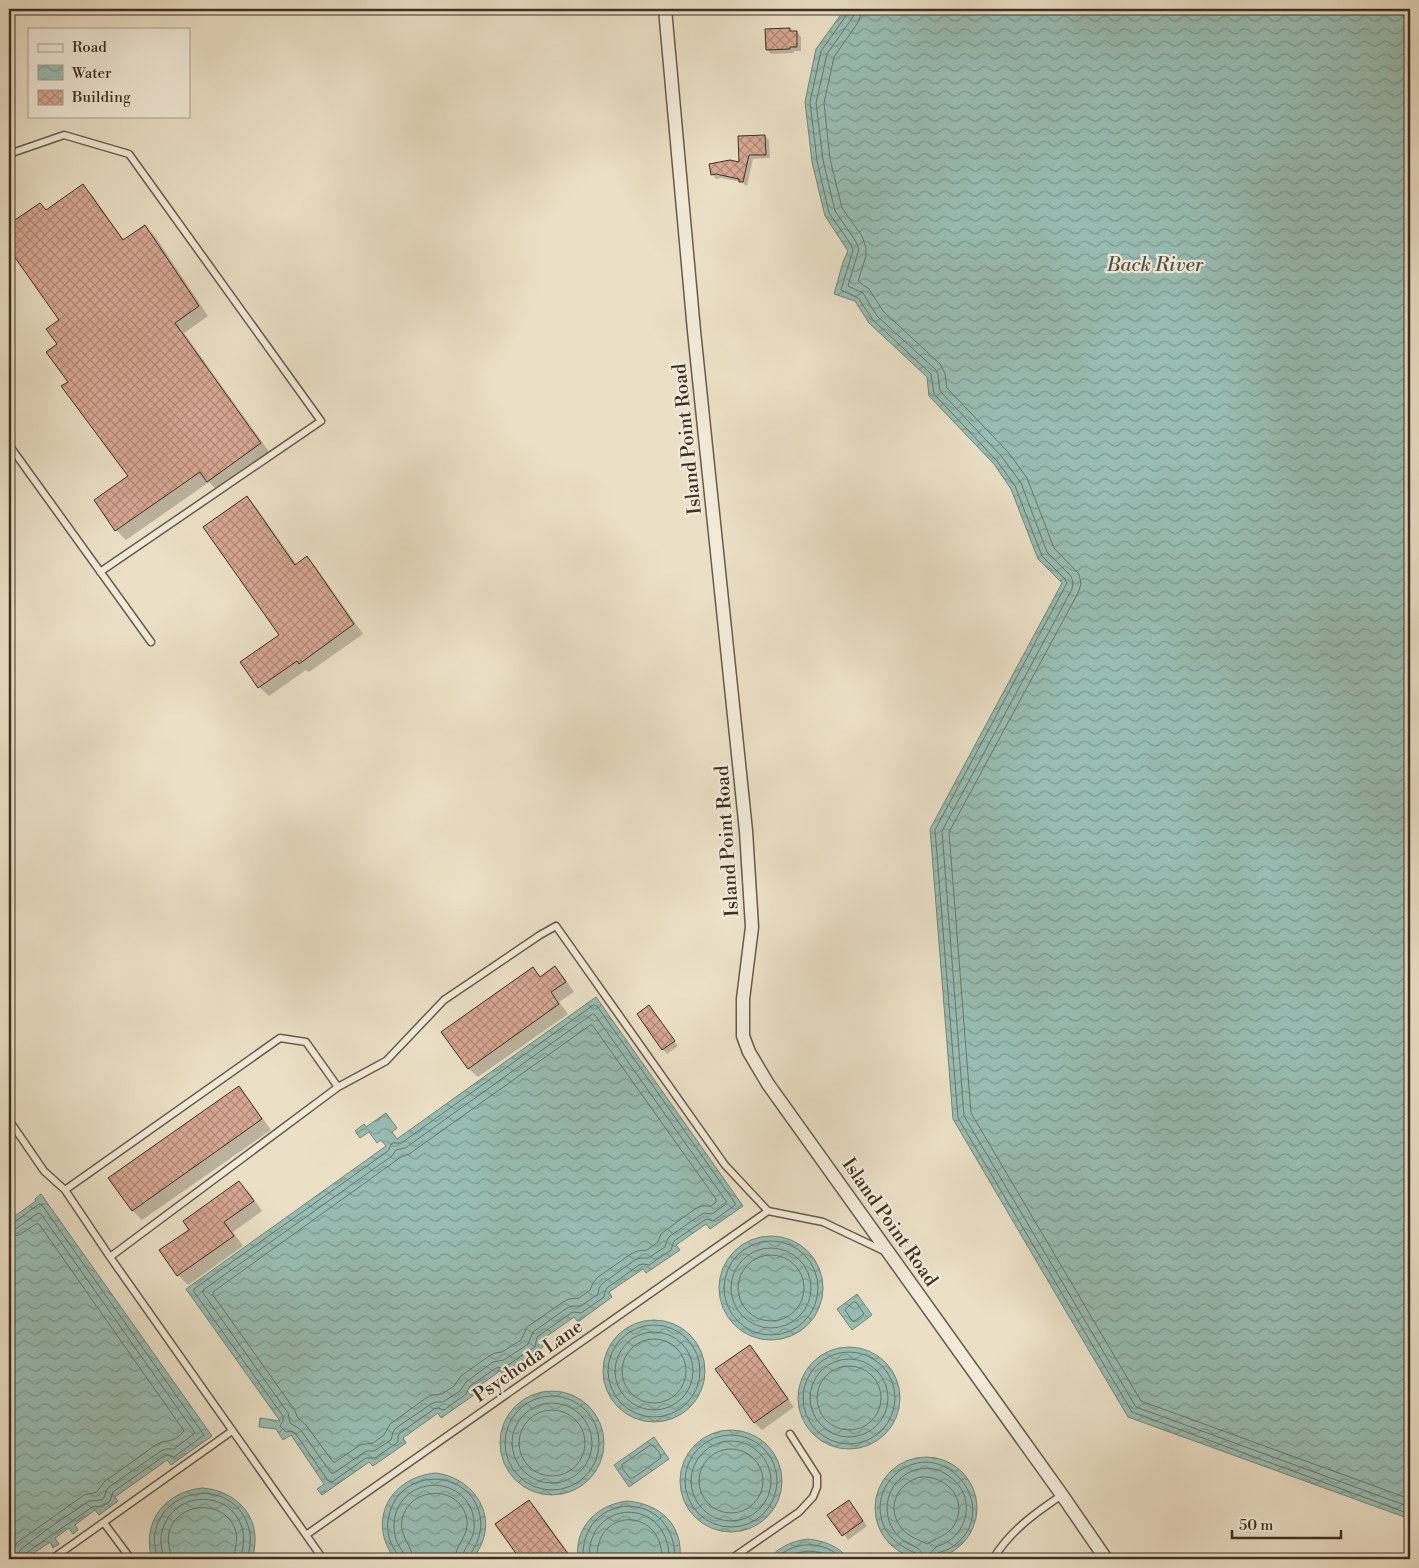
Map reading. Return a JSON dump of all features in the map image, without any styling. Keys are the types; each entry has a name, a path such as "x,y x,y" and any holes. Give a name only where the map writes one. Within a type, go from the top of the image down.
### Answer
{"street":[{"name":"Island Point Road","path":"665,9 694,331 746,831 752,927 743,999 743,1036 749,1052 768,1084 1106,1559"}],"lane":[{"path":"9,154 64,135 129,154 321,422 100,572"},
{"path":"9,445 151,642"},
{"path":"110,1257 338,1087 386,1061 444,1000 556,926 725,1165 768,1211 824,1222 890,1254"},
{"path":"65,1190 280,1038 306,1042 338,1087"},
{"path":"9,1120 44,1171 65,1190 110,1257 323,1559"},
{"name":"Psychoda Lane","path":"306,1535 768,1211"},
{"path":"52,1559 232,1431"},
{"path":"731,1559 799,1512 813,1497 817,1487 816,1476 790,1434"},
{"path":"993,1559 1001,1547 1028,1518 1062,1495"},
{"path":"104,1523 131,1559"}],"water":[{"name":"Back River","path":"845,9 1410,9 1410,1519 1128,1417 953,1119 930,829 1062,583 1038,559 1011,489 994,464 929,396 927,377 869,323 855,301 834,294 848,251 825,216 812,162 805,102 816,49"},
{"path":"596,997 743,1206 710,1229 706,1224 676,1245 680,1250 646,1273 643,1269 609,1292 612,1297 578,1322 574,1317 540,1341 543,1347 503,1375 500,1371 472,1391 474,1395 441,1418 438,1413 403,1438 406,1443 373,1466 369,1462 322,1495 317,1489 324,1484 291,1435 283,1440 276,1429 259,1427 260,1418 280,1421 186,1289 386,1146 381,1140 377,1143 369,1132 360,1138 355,1131 364,1124 366,1127 386,1113 397,1128 392,1132 397,1139"},
{"path":"41,1194 212,1436 171,1465 167,1460 115,1497 118,1501 99,1515 95,1510 75,1525 78,1530 73,1534 69,1528 55,1538 59,1544 53,1548 50,1542 25,1559 9,1559 9,1220 36,1201 35,1199"},
{"path":"771,1236 791,1240 808,1251 819,1268 823,1288 819,1308 808,1325 791,1336 771,1340 751,1336 734,1325 723,1308 719,1288 723,1268 734,1251 751,1240"},
{"path":"857,1294 872,1315 852,1330 837,1309"},
{"path":"654,1320 673,1324 690,1335 701,1352 705,1371 701,1390 690,1407 673,1418 654,1422 635,1418 618,1407 607,1390 603,1371 607,1352 618,1335 635,1324"},
{"path":"849,1347 868,1351 885,1362 896,1379 900,1398 896,1417 885,1434 868,1445 849,1449 830,1445 813,1434 802,1417 798,1398 802,1379 813,1362 830,1351"},
{"path":"552,1391 572,1395 589,1406 600,1423 604,1443 600,1463 589,1480 572,1491 552,1495 532,1491 515,1480 504,1463 500,1443 504,1423 515,1406 532,1395"},
{"path":"731,1430 751,1434 767,1445 778,1461 782,1481 778,1501 767,1517 751,1528 731,1532 711,1528 695,1517 684,1501 680,1481 684,1461 695,1445 711,1434"},
{"path":"654,1437 669,1459 629,1487 614,1465"},
{"path":"926,1457 946,1461 962,1472 973,1488 977,1508 973,1528 962,1544 946,1555 926,1559 906,1555 890,1544 879,1528 875,1508 879,1488 890,1472 906,1461"},
{"path":"436,1473 451,1477 464,1484 481,1505 485,1518 485,1532 481,1546 472,1559 395,1559 387,1545 383,1530 383,1516 387,1503 395,1492 406,1483 420,1476"},
{"path":"202,1488 216,1490 228,1495 246,1510 255,1532 252,1559 152,1559 149,1545 150,1533 153,1521 159,1511 167,1502 177,1496"},
{"path":"627,1501 650,1507 667,1518 674,1526 678,1536 680,1559 578,1559 580,1537 590,1520 606,1507"},
{"path":"808,1539 831,1545 849,1559 768,1559 786,1545"}],"building":[{"path":"790,28 790,31 797,31 797,47 766,50 765,29"},
{"path":"765,135 766,155 749,155 743,182 739,182 739,179 716,174 711,175 709,164 730,160 739,162 738,136"},
{"path":"83,184 123,240 145,225 199,306 175,323 261,443 207,482 200,472 115,531 94,500 128,476 61,386 68,382 46,352 57,344 46,329 59,320 9,249 9,224 40,203 46,210"},
{"path":"247,496 295,565 307,556 354,624 299,664 297,661 258,688 240,662 279,635 203,527"},
{"path":"555,966 566,982 551,992 559,1004 468,1069 441,1032 533,967 540,977"},
{"path":"649,1005 675,1041 662,1050 637,1014"},
{"path":"239,1086 262,1119 132,1211 108,1178"},
{"path":"239,1181 254,1201 224,1222 234,1236 177,1276 159,1250 189,1230 183,1221"},
{"path":"750,1345 788,1399 754,1423 715,1369"},
{"path":"529,1500 568,1554 560,1559 520,1559 495,1524"},
{"path":"849,1500 863,1521 842,1536 827,1515"}]}
